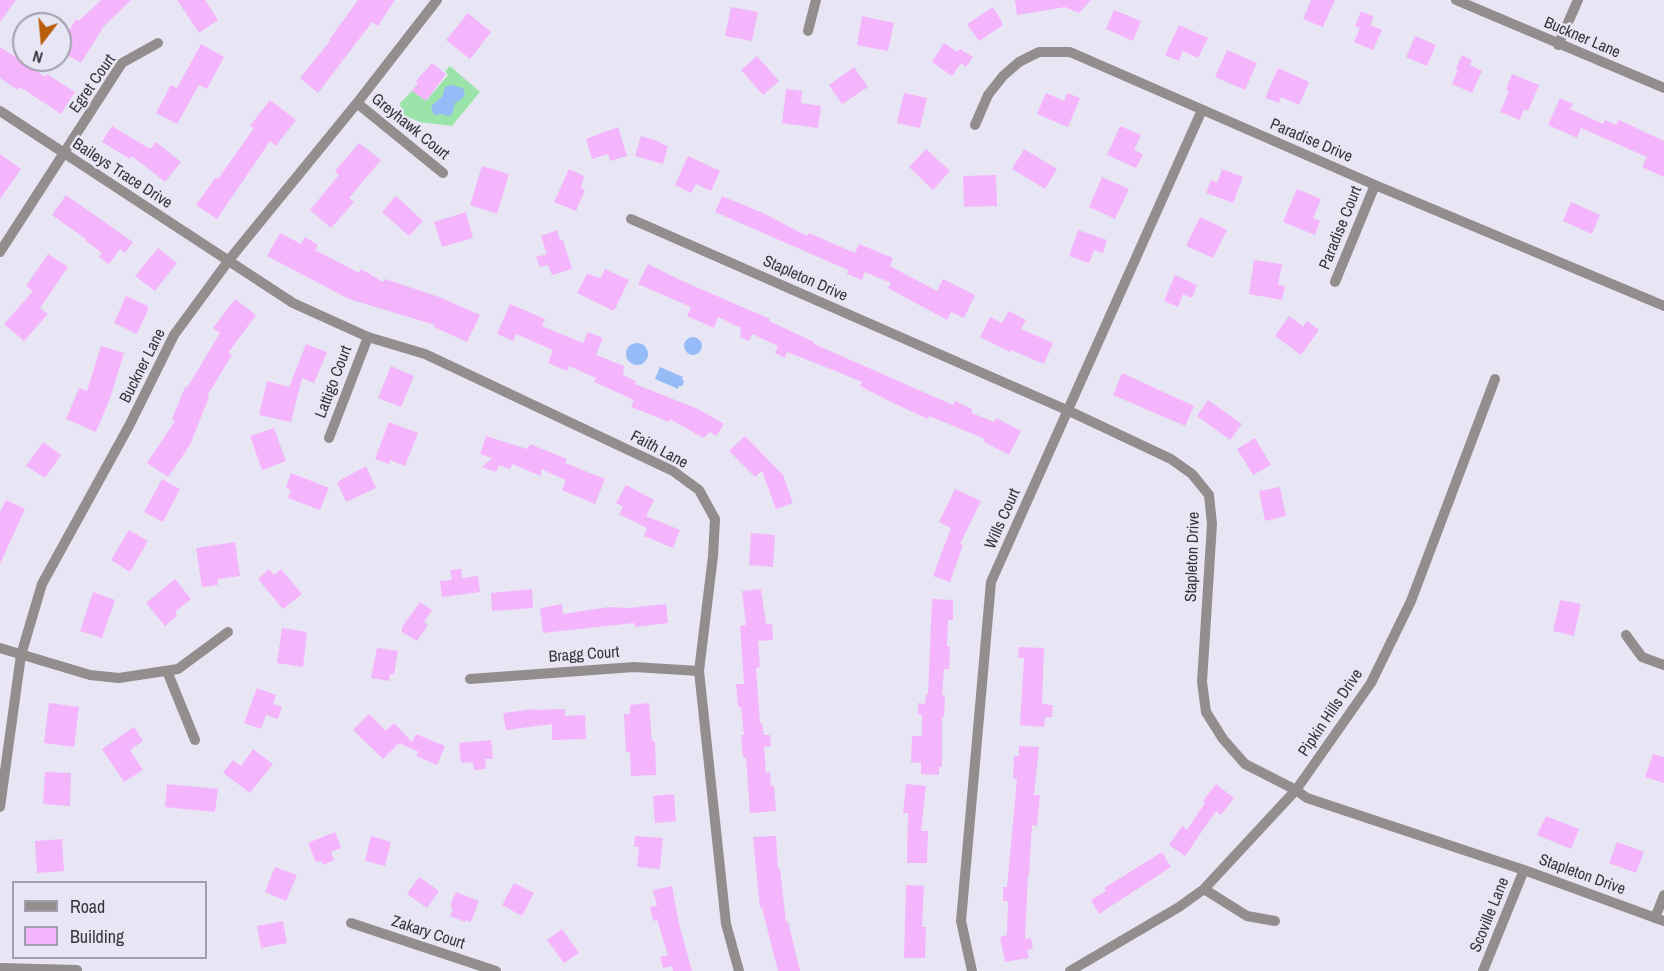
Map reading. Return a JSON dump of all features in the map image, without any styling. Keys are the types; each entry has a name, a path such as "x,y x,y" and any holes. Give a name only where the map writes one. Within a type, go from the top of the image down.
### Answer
{"street":[{"name":"Buckner Lane","path":"0,807 21,655 42,584 129,426 174,335 229,260 357,103 437,0"},
{"path":"808,31 816,0"},
{"name":"Buckner Lane","path":"1456,0 1664,88"},
{"path":"1558,45 1578,0"},
{"name":"Egret Court","path":"0,252 122,63 158,43"},
{"name":"Paradise Drive","path":"975,125 988,95 1018,62 1039,52 1070,52 1375,185 1664,306"},
{"name":"Greyhawk Court","path":"357,103 443,173"},
{"name":"Wills Court","path":"972,971 961,921 991,582 1202,110"},
{"name":"Baileys Trace Drive","path":"0,111 229,260"},
{"name":"Paradise Court","path":"1335,282 1375,185"},
{"name":"Stapleton Drive","path":"632,219 1069,411 1171,459 1192,474 1209,495 1212,524 1202,682 1206,712 1223,739 1245,764 1307,798 1524,870 1659,920"},
{"name":"Faith Lane","path":"229,260 260,283 293,303 368,337 425,354 673,471 699,490 715,519 713,556 699,671 726,924 739,971"},
{"name":"Lattigo Court","path":"329,438 368,337"},
{"name":"Pipkin Hills Drive","path":"1070,971 1179,907 1204,889 1296,790 1371,683 1411,601 1495,379"},
{"path":"0,648 90,675 119,678 178,669 228,632"},
{"path":"1626,635 1642,657 1664,665"},
{"name":"Bragg Court","path":"470,678 634,667 699,671"},
{"path":"167,671 195,740"},
{"name":"Scoville Lane","path":"1483,971 1524,870"},
{"path":"1204,889 1247,916 1275,921"},
{"path":"1659,920 1664,895"},
{"name":"Zakary Court","path":"351,923 496,971"},
{"path":"0,968 77,970"}],"green space":[{"path":"450,66 480,92 452,126 420,122 405,116 400,103 414,89 427,100 448,75 445,71"}],"water":[{"path":"451,85 463,88 465,94 455,103 452,115 434,115 431,109 433,104 442,97 445,87"},
{"path":"693,337 699,340 702,346 699,352 693,355 687,352 684,346 687,340"},
{"path":"637,343 645,346 648,354 645,362 637,365 629,362 626,354 629,346"},
{"path":"660,367 683,377 682,386 678,389 655,379"}],"building":[{"path":"0,0 16,0 0,22"},
{"path":"101,0 131,0 104,26 81,63 72,58 72,26 76,19 79,21"},
{"path":"177,0 205,0 218,20 199,33"},
{"path":"358,0 395,0 378,26 372,22 318,93 300,78 330,41"},
{"path":"1015,0 1091,0 1079,13 1065,7 1017,15"},
{"path":"1311,0 1335,0 1323,27 1303,19"},
{"path":"731,7 758,12 752,41 725,36"},
{"path":"993,7 1002,26 979,41 967,24"},
{"path":"1114,10 1141,21 1133,41 1106,29"},
{"path":"1361,11 1374,17 1370,25 1382,30 1373,50 1354,42 1360,28 1355,26"},
{"path":"468,13 491,32 470,59 446,40"},
{"path":"862,16 894,23 888,51 857,45"},
{"path":"1179,25 1208,38 1198,58 1183,51 1179,61 1165,55"},
{"path":"1415,36 1436,45 1427,66 1406,57"},
{"path":"944,43 957,52 960,49 973,57 966,67 961,63 952,76 932,62"},
{"path":"201,44 224,57 207,89 199,85 177,124 156,113 171,85 177,88"},
{"path":"0,47 12,55 12,72 38,72 45,77 47,74 75,92 61,114 20,87 18,90 0,78"},
{"path":"1227,50 1257,63 1245,90 1215,77"},
{"path":"1462,55 1472,60 1470,65 1482,71 1472,93 1452,84"},
{"path":"757,56 779,81 763,95 741,70"},
{"path":"432,63 446,74 426,101 412,91 418,83 416,81"},
{"path":"854,67 868,87 842,104 829,85"},
{"path":"1278,68 1309,82 1299,105 1281,97 1279,103 1265,98"},
{"path":"1512,74 1539,85 1528,111 1524,109 1520,120 1500,112 1509,91 1506,90"},
{"path":"786,89 802,91 801,103 821,106 818,128 782,123"},
{"path":"904,93 927,98 920,128 897,123"},
{"path":"1046,93 1064,101 1067,93 1080,98 1068,127 1037,114"},
{"path":"1560,98 1573,104 1570,109 1603,124 1605,120 1616,125 1619,120 1664,141 1664,177 1642,167 1647,157 1581,128 1577,138 1548,125"},
{"path":"270,100 296,120 276,146 270,141 217,219 196,205 216,177 218,179 254,128 250,126"},
{"path":"112,126 150,149 156,142 181,162 165,182 132,156 130,159 102,142"},
{"path":"1120,126 1141,135 1134,150 1143,154 1136,168 1107,155"},
{"path":"618,127 627,156 610,161 608,154 592,159 586,139"},
{"path":"641,136 668,146 663,164 635,156"},
{"path":"359,143 381,160 349,198 354,202 331,228 310,210 339,175 335,171"},
{"path":"926,149 950,171 933,190 909,167"},
{"path":"1024,149 1057,169 1045,189 1012,169"},
{"path":"0,154 21,169 0,199"},
{"path":"688,156 720,171 711,191 696,184 691,193 675,185"},
{"path":"482,166 509,174 497,214 470,205"},
{"path":"569,169 584,176 581,188 585,190 576,211 554,202"},
{"path":"1222,169 1243,177 1233,203 1206,193 1211,180 1217,183"},
{"path":"996,175 997,206 964,207 963,176"},
{"path":"1102,177 1129,189 1115,219 1089,207"},
{"path":"1297,189 1321,199 1313,218 1320,221 1315,235 1283,222"},
{"path":"66,195 133,242 125,253 120,249 109,264 99,257 102,253 86,239 52,215"},
{"path":"396,196 423,221 409,236 382,212"},
{"path":"722,196 763,213 807,236 809,233 855,253 859,244 893,258 890,266 937,291 943,279 975,295 964,318 951,312 947,320 888,288 891,283 865,272 862,280 847,274 848,270 715,212"},
{"path":"1571,202 1600,215 1592,234 1563,221"},
{"path":"466,212 473,238 442,247 434,222"},
{"path":"1200,217 1227,230 1213,258 1186,246"},
{"path":"557,230 560,240 563,240 572,269 552,275 548,265 540,267 536,257 547,254 541,236"},
{"path":"1078,230 1107,240 1103,253 1094,250 1089,263 1069,256"},
{"path":"280,233 301,244 305,237 318,245 315,250 359,273 361,269 383,282 385,279 439,297 480,315 467,342 434,327 435,325 349,299 267,256"},
{"path":"158,248 177,263 155,291 135,276"},
{"path":"48,254 68,267 40,308 48,314 24,341 4,324 33,291 26,286"},
{"path":"1254,260 1282,264 1278,285 1285,286 1282,300 1249,294"},
{"path":"648,264 770,319 769,321 814,344 953,405 955,401 972,409 972,413 994,422 996,418 1021,431 1009,455 984,442 985,439 929,416 928,419 891,402 860,386 862,382 787,352 785,358 775,353 778,346 752,334 749,341 740,337 741,328 718,317 714,328 687,316 691,307 638,284"},
{"path":"605,269 629,280 614,311 577,293 587,274 601,278"},
{"path":"1175,275 1197,285 1192,298 1183,294 1178,307 1164,301"},
{"path":"126,296 148,306 137,334 114,323"},
{"path":"235,299 256,315 228,353 232,355 207,396 209,397 190,445 168,477 147,463 175,421 172,419 185,387 187,388 220,333 213,328"},
{"path":"510,304 545,319 542,326 583,343 588,332 603,338 596,355 624,366 623,375 636,381 635,384 698,409 724,424 716,436 710,432 703,438 670,419 669,422 631,407 634,400 594,382 596,378 569,366 567,371 548,363 553,350 516,334 513,341 497,334"},
{"path":"1009,311 1026,320 1021,329 1053,343 1044,364 1011,350 1010,352 980,337 990,317 1002,323"},
{"path":"1289,316 1303,326 1307,321 1319,330 1301,355 1275,336"},
{"path":"306,344 327,352 314,383 302,378 291,422 259,415 267,381 289,387"},
{"path":"101,346 124,353 110,398 96,432 66,419 79,388 87,391"},
{"path":"391,366 414,376 401,407 378,398"},
{"path":"1122,373 1194,406 1185,426 1113,395"},
{"path":"1208,400 1242,424 1230,440 1197,416"},
{"path":"389,422 418,433 405,466 390,460 389,464 375,459"},
{"path":"274,428 286,461 262,470 250,436"},
{"path":"486,436 527,449 530,444 567,459 565,463 605,479 595,504 562,490 566,480 541,469 541,476 512,464 510,469 499,465 496,472 482,467 492,458 480,454"},
{"path":"745,436 783,475 793,503 776,509 762,471 755,477 729,451"},
{"path":"1255,438 1271,465 1253,475 1237,449"},
{"path":"43,442 61,455 45,478 26,466"},
{"path":"366,466 376,488 346,502 337,482"},
{"path":"291,473 329,488 320,510 288,498 291,490 286,488"},
{"path":"162,479 180,489 163,522 144,512"},
{"path":"626,485 654,500 646,516 680,530 673,548 644,536 647,528 619,514 623,507 625,508 616,503"},
{"path":"1280,487 1286,516 1265,521 1259,491"},
{"path":"955,489 981,501 960,544 963,545 950,582 933,576 951,528 939,522"},
{"path":"6,500 25,509 0,564 0,512"},
{"path":"129,530 148,541 130,572 111,560"},
{"path":"751,533 775,535 773,567 749,565"},
{"path":"235,542 240,576 218,579 218,585 202,587 196,548"},
{"path":"269,569 274,575 281,569 302,594 283,609 258,579"},
{"path":"461,569 462,578 478,576 480,592 442,597 440,581 452,580 450,570"},
{"path":"175,579 191,599 175,612 177,616 165,626 146,603"},
{"path":"532,589 533,608 492,611 491,593"},
{"path":"761,589 766,624 772,624 773,640 758,641 760,667 756,668 760,723 762,723 764,735 770,735 771,746 764,747 766,773 770,772 771,786 774,786 776,811 750,813 746,758 743,758 741,735 744,735 741,707 738,707 736,684 744,684 740,626 746,625 742,591"},
{"path":"93,592 115,600 102,638 80,631"},
{"path":"932,599 953,600 953,620 948,620 949,669 944,669 942,767 939,767 939,775 921,774 921,763 911,762 912,736 922,736 922,715 918,714 918,703 925,704 926,694 928,695"},
{"path":"1560,600 1581,604 1574,636 1553,631"},
{"path":"420,602 432,610 424,622 428,625 417,641 402,632 402,627"},
{"path":"562,604 563,614 609,607 628,608 666,604 668,623 635,627 634,623 543,633 540,608"},
{"path":"282,628 307,632 303,667 277,663"},
{"path":"1019,647 1044,648 1042,704 1053,705 1052,717 1045,717 1044,727 1020,725 1024,658 1018,658"},
{"path":"377,648 398,651 394,674 390,674 389,681 371,678"},
{"path":"257,688 276,695 273,704 282,707 278,719 266,715 261,729 244,723"},
{"path":"49,703 79,707 74,747 44,743"},
{"path":"649,703 652,741 655,741 656,775 631,776 630,752 626,752 624,714 630,714 630,705"},
{"path":"534,709 565,709 565,716 585,715 586,739 552,740 552,724 506,730 503,713"},
{"path":"369,714 386,731 394,723 412,742 416,734 445,746 437,765 416,756 419,752 399,743 383,759 353,730"},
{"path":"134,727 143,741 130,750 143,770 124,782 102,749"},
{"path":"491,740 493,759 485,759 486,769 474,770 473,762 461,763 459,743"},
{"path":"1019,746 1039,747 1034,795 1040,795 1037,826 1032,825 1025,939 1031,938 1033,948 1027,950 1029,958 1005,962 1000,937 1007,935 1008,901 1003,901 1003,887 1007,887 1017,779 1013,779 1014,756 1019,756"},
{"path":"253,749 273,764 250,793 223,773 233,760 241,766"},
{"path":"1653,754 1664,757 1664,783 1645,777"},
{"path":"45,772 71,773 70,806 43,804"},
{"path":"167,784 218,789 215,812 165,807"},
{"path":"906,784 926,786 921,831 928,831 927,863 907,863 908,813 903,813"},
{"path":"1216,784 1234,798 1221,815 1216,811 1185,856 1169,845 1182,826 1187,830 1205,803 1203,801"},
{"path":"674,794 676,821 655,823 653,796"},
{"path":"1546,816 1579,829 1571,849 1537,835"},
{"path":"335,832 341,848 331,852 334,860 323,865 321,861 316,862 308,843"},
{"path":"371,836 391,842 385,866 365,861"},
{"path":"635,836 663,838 660,869 637,867 639,847 634,847"},
{"path":"776,836 778,869 780,869 786,922 788,921 800,971 778,971 762,908 760,908 753,837"},
{"path":"62,839 64,871 37,873 35,841"},
{"path":"1617,842 1644,852 1636,873 1609,863"},
{"path":"1162,852 1171,867 1099,914 1091,900 1106,891 1104,888"},
{"path":"275,867 297,875 286,901 265,892"},
{"path":"419,877 439,891 427,908 407,894"},
{"path":"514,883 534,893 522,916 502,905"},
{"path":"906,885 924,886 922,927 926,927 925,958 904,958"},
{"path":"672,886 679,924 692,971 673,971 672,966 663,968 660,957 668,955 657,920 653,921 650,907 657,906 653,890"},
{"path":"456,892 479,901 471,922 450,916 453,909 451,903"},
{"path":"283,921 287,943 261,948 257,926"},
{"path":"562,929 579,953 564,963 547,940"}]}
